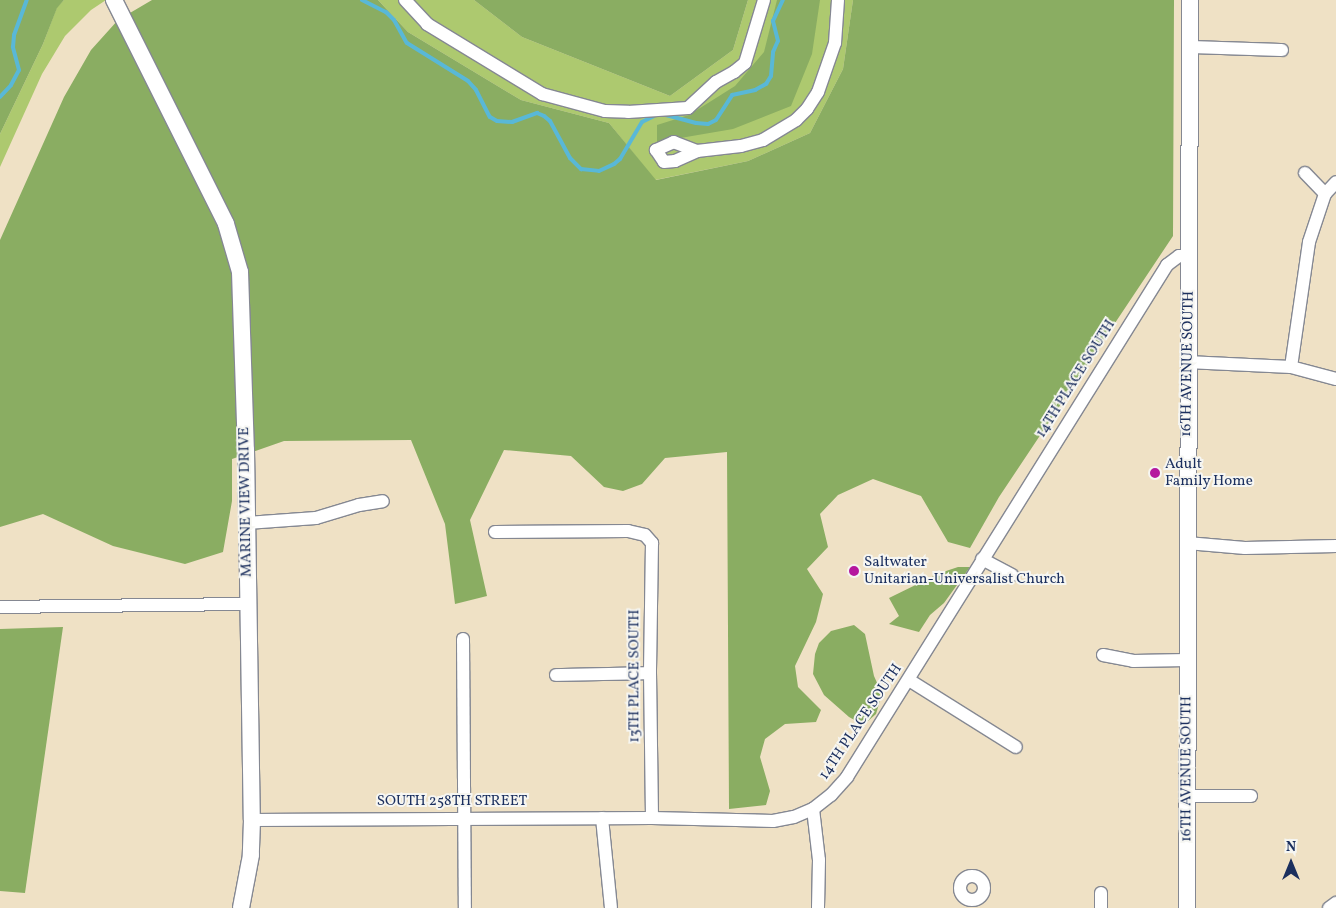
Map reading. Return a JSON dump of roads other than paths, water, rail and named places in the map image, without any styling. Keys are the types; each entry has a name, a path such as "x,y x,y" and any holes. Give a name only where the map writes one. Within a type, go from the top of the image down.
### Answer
{"main road":[{"name":"MARINE VIEW DRIVE","path":"114,0 226,224 239,265 242,296 252,820 251,855 241,908"},
{"name":"16TH AVENUE SOUTH","path":"1187,908 1190,0"}],"street":[{"path":"405,0 427,24 542,94 606,111 628,112 688,108 716,82 745,63 764,0"},
{"path":"697,151 741,146 763,140 796,120 807,109 818,92 835,43 838,0"},
{"path":"1190,47 1282,50"},
{"path":"1305,173 1325,194"},
{"path":"1291,367 1305,258 1316,215 1325,194 1336,182"},
{"name":"14TH PLACE SOUTH","path":"652,818 773,821 794,817 813,810 831,795 847,777 909,680 982,559 1167,265 1179,256 1190,256"},
{"path":"1188,362 1291,367 1336,379"},
{"path":"247,523 316,518 359,505 383,501"},
{"name":"13TH PLACE SOUTH","path":"495,532 628,531 647,536 653,547 650,673 652,818"},
{"path":"1187,544 1245,548 1336,546"},
{"path":"982,559 1012,575"},
{"path":"0,607 248,604"},
{"path":"463,639 466,818 465,908"},
{"path":"1103,655 1133,661 1187,660"},
{"path":"556,675 650,673"},
{"path":"909,680 1016,747"},
{"path":"1187,796 1251,796"},
{"path":"813,810 819,860 818,908"},
{"path":"602,818 611,908"},
{"name":"SOUTH 258TH STREET","path":"252,820 652,818"},
{"path":"1101,893 1101,908"},
{"path":"1329,908 1336,903"}],"waterway":[{"path":"0,97 11,85 19,70 13,47 14,35 27,0"},
{"path":"362,0 386,12 394,20 407,43 468,81 476,90 490,117 497,121 512,122 537,113 544,116 550,121 570,158 581,169 599,171 614,164 620,159 642,122 654,116"},
{"path":"666,115 696,123 708,124 716,120 732,95 755,90 766,84 771,76 773,52 778,41 773,21 783,0"}],"place":[{"name":"Adult Family Home","path":"1155,473"},
{"name":"Saltwater Unitarian-Universalist Church","path":"854,571"}]}
